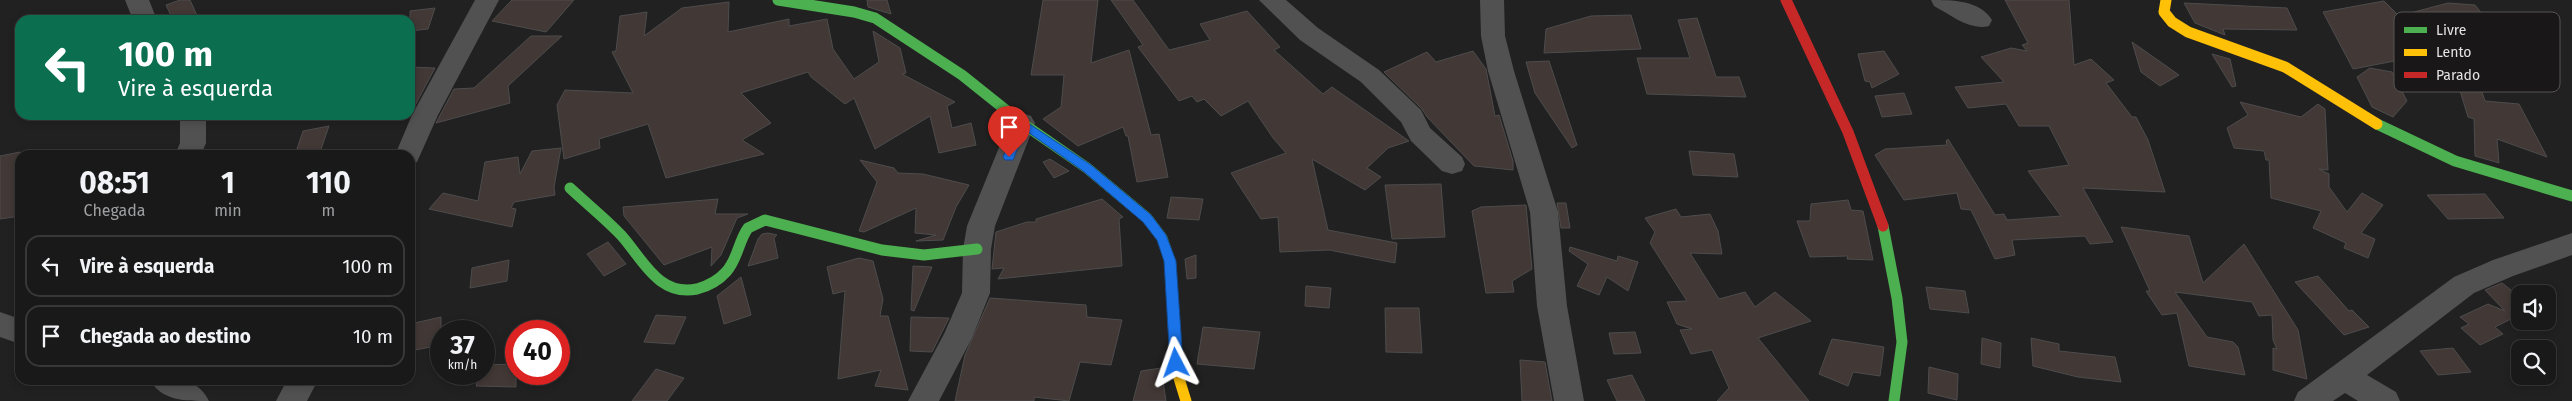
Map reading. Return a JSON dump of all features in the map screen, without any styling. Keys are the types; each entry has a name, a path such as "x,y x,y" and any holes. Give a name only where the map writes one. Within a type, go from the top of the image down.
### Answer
{"street":[{"path":"138,0 144,15"},
{"path":"410,150 425,115 487,0"},
{"path":"778,0 854,12 875,18 962,75 1022,123 1087,168 1147,218 1162,238 1170,261 1178,375 1186,401"},
{"path":"1271,0 1309,34 1370,76 1412,117 1420,134 1452,164"},
{"path":"1492,0 1493,36 1501,71 1544,212 1552,306 1568,401"},
{"path":"1786,0 1848,132 1880,214 1897,298 1902,342 1894,401"},
{"path":"1943,0 1980,20"},
{"path":"2166,0 2163,7 2166,16 2178,27 2200,38 2277,62 2336,100 2419,146 2473,168 2572,196"},
{"path":"190,150 193,143 193,120"},
{"path":"922,401 957,338 976,294 977,249 982,226 1022,123"},
{"path":"570,188 630,243 645,270 665,285 681,290 702,288 724,276 735,260 748,228 755,222 768,220 882,250 924,255 977,249"},
{"path":"2309,401 2344,377 2369,354 2464,285 2503,268 2572,244"},
{"path":"0,324 15,330"},
{"path":"2344,377 2385,401"},
{"path":"172,385 194,401"},
{"path":"291,401 300,385"}],"building":[{"path":"180,0 190,0 197,15 171,15 166,5"},
{"path":"512,0 574,0 546,32 492,21"},
{"path":"867,0 887,0 891,14 868,7"},
{"path":"1043,0 1098,0 1091,63 1129,50 1151,135 1159,134 1168,177 1137,182 1128,136 1126,136 1123,127 1078,146 1043,119 1061,107 1064,75 1031,75"},
{"path":"1111,0 1133,0 1169,50 1210,40 1200,24 1247,11 1280,47 1274,50 1323,94 1332,87 1409,141 1388,148 1367,168 1381,177 1365,190 1312,159 1328,230 1397,243 1395,263 1329,250 1280,252 1278,217 1261,219 1231,173 1286,153 1273,138 1248,101 1221,116 1204,99 1197,102 1192,96 1179,101 1138,47 1143,45"},
{"path":"2005,0 2069,0 2074,65 2091,59 2114,80 2106,83 2132,117 2136,117 2148,140 2165,192 2083,188 2113,242 2090,244 2085,236 2012,240 2015,255 1995,259 1971,210 1961,209 1957,193 1904,200 1875,155 1885,149 1947,145 1946,141 1948,139 1995,215 2004,214 2007,220 2061,216 2028,171 2069,165 2049,126 2019,126 2006,104 1968,108 1955,87 2004,82 1981,57 2011,48 2027,51 2022,45 2028,43"},
{"path":"2384,1 2395,12 2394,61 2353,69 2323,12"},
{"path":"729,2 728,32 789,19 789,26 827,19 833,49 854,79 879,62 873,31 900,48 906,73 902,74 955,102 947,106 952,128 971,123 976,145 939,153 930,116 875,149 854,98 845,104 811,77 808,72 741,93 771,123 742,140 764,154 666,178 648,124 599,139 600,148 564,159 557,105 565,90 633,93 612,52 616,51 620,16 647,12 644,36 682,8"},
{"path":"2184,3 2287,8 2297,30 2223,29 2225,35 2195,23"},
{"path":"2448,3 2475,5 2481,12 2414,12"},
{"path":"435,8 428,29 415,30 415,15 410,15 410,11"},
{"path":"1631,15 1641,49 1544,53 1546,29 1591,16"},
{"path":"1697,18 1716,77 1739,77 1746,97 1647,94 1637,58 1690,58 1678,20"},
{"path":"531,36 562,36 508,86 510,103 436,123 454,89 474,88"},
{"path":"2132,42 2179,75 2160,86 2141,72"},
{"path":"1473,51 1486,69 1495,116 1499,115 1513,161 1513,170 1474,166 1427,117 1422,109 1384,72 1427,52 1436,62"},
{"path":"1884,51 1899,74 1872,88 1870,82 1865,81 1858,54"},
{"path":"2212,54 2230,59 2236,86 2232,87"},
{"path":"1549,61 1577,145 1572,148 1535,93 1526,62"},
{"path":"415,67 435,68 415,106"},
{"path":"2370,68 2392,72 2394,76 2394,92 2402,92 2407,101 2393,117 2372,107 2357,77"},
{"path":"2460,92 2482,92 2485,101 2519,104 2547,157 2497,139 2499,163 2475,156 2474,119 2468,117"},
{"path":"1904,93 1912,114 1882,117 1875,96"},
{"path":"2240,102 2301,117 2318,104 2325,109 2328,170 2319,169 2329,174 2329,187 2347,212 2362,193 2383,205 2361,233 2375,239 2368,258 2344,248 2346,243 2313,228 2321,211 2271,198 2269,160 2266,160 2264,151 2234,148 2227,128 2248,115"},
{"path":"329,126 321,150 297,150 303,131"},
{"path":"561,148 554,187 555,195 514,202 511,208 516,209 512,227 429,209 443,193 478,201 485,162 518,157 520,174 532,151"},
{"path":"1689,151 1734,154 1738,177 1693,175"},
{"path":"15,153 15,217 0,219 0,156"},
{"path":"1050,159 1069,171 1054,178 1043,162"},
{"path":"860,160 894,168 898,173 923,174 969,185 956,207 943,240 916,241 936,235 915,233 916,208 864,232 859,231 877,182"},
{"path":"1441,184 1445,237 1392,239 1385,185"},
{"path":"2485,194 2504,218 2448,219 2427,195"},
{"path":"1171,197 1203,199 1199,220 1167,218"},
{"path":"718,199 715,214 748,214 737,218 721,255 711,266 712,247 664,265 624,216 623,207"},
{"path":"1102,199 1123,217 1119,219 1122,266 998,279 1004,268 992,269 996,232 1027,222 1036,222 1036,219"},
{"path":"1848,200 1851,210 1863,211 1873,260 1847,259 1848,256 1810,257 1797,221 1810,221 1811,204"},
{"path":"1557,203 1566,203 1570,228 1561,228"},
{"path":"1526,205 1532,269 1512,281 1514,292 1486,293 1472,211 1481,207"},
{"path":"1676,209 1681,217 1710,214 1718,231 1722,254 1690,253 1719,299 1745,292 1755,307 1775,292 1811,321 1758,338 1809,401 1717,401 1729,388 1712,350 1691,354 1680,330 1692,329 1677,324 1667,302 1687,301 1650,243 1655,232 1645,218"},
{"path":"2121,227 2189,236 2203,283 2244,244 2298,330 2307,379 2273,370 2273,348 2277,349 2273,340 2272,315 2259,316 2252,302 2175,292 2207,337 2233,342 2238,347 2245,375 2189,366 2177,313 2162,315 2146,291 2150,291"},
{"path":"762,234 777,235 774,238 778,258 748,266 758,239"},
{"path":"608,242 626,264 604,276 587,254"},
{"path":"1570,247 1617,261 1618,256 1638,262 1628,291 1607,277 1599,295 1577,286 1588,264 1569,251"},
{"path":"1196,255 1196,278 1187,279 1185,259"},
{"path":"859,258 873,261 883,299 880,316 888,316 908,390 875,386 881,370 838,379 845,291 833,294 827,267"},
{"path":"509,260 507,281 470,288 472,268"},
{"path":"913,266 932,267 914,311 911,310"},
{"path":"2318,276 2349,311 2352,310 2369,327 2344,335 2295,282"},
{"path":"741,277 751,315 724,324 717,296"},
{"path":"2502,283 2511,290 2511,319 2495,327 2503,334 2480,345 2461,328 2469,324 2460,317 2488,304 2505,311 2485,290"},
{"path":"1306,286 1331,288 1329,308 1305,306"},
{"path":"1926,287 1965,291 1969,313 1930,309"},
{"path":"990,298 1086,305 1087,317 1122,320 1111,365 1080,362 1069,401 1034,397 1034,401 955,401 965,355"},
{"path":"1385,308 1419,308 1422,353 1386,352"},
{"path":"656,315 686,317 674,344 644,342"},
{"path":"441,317 441,320 430,320 430,347 415,350 415,323"},
{"path":"911,317 949,318 932,352 910,351"},
{"path":"1203,327 1260,332 1254,369 1197,364"},
{"path":"1635,332 1641,353 1614,354 1609,333"},
{"path":"1982,338 2001,343 2000,368 1981,364"},
{"path":"2031,338 2059,344 2059,351 2115,357 2121,382 2078,377 2033,366"},
{"path":"1832,339 1884,347 1880,376 1853,372 1848,386 1819,374"},
{"path":"2453,348 2471,372 2438,375 2420,351"},
{"path":"1520,360 1545,362 1552,401 1522,401"},
{"path":"505,364 505,385 516,385 516,387 476,386 495,385 495,365"},
{"path":"1929,367 1958,374 1957,400 1928,393"},
{"path":"1161,368 1166,401 1133,401 1141,371"},
{"path":"656,369 684,378 667,401 632,401"},
{"path":"1632,375 1645,401 1617,401 1607,380"}],"traffic: fast":[{"path":"778,0 854,12 875,18 962,75 1022,123 1087,168 1147,218 1162,238 1170,261 1174,324"},
{"path":"2377,124 2455,161 2572,196"},
{"path":"570,188 621,235 652,274 667,285 677,289 686,290 703,287 725,274 735,260 743,235 748,228 756,222 765,220 882,250 924,255 977,249"},
{"path":"1883,226 1897,298 1902,342 1894,401"}],"traffic: slow":[{"path":"2166,0 2164,12 2172,22 2188,32 2285,67 2335,100 2377,124"},
{"path":"1174,324 1178,375 1186,401"}],"traffic: jam":[{"path":"1786,0 1848,132 1880,213 1883,226"}],"route":[{"path":"1009,157 1022,123 1087,168 1147,218 1162,238 1170,261 1176,363"}]}
